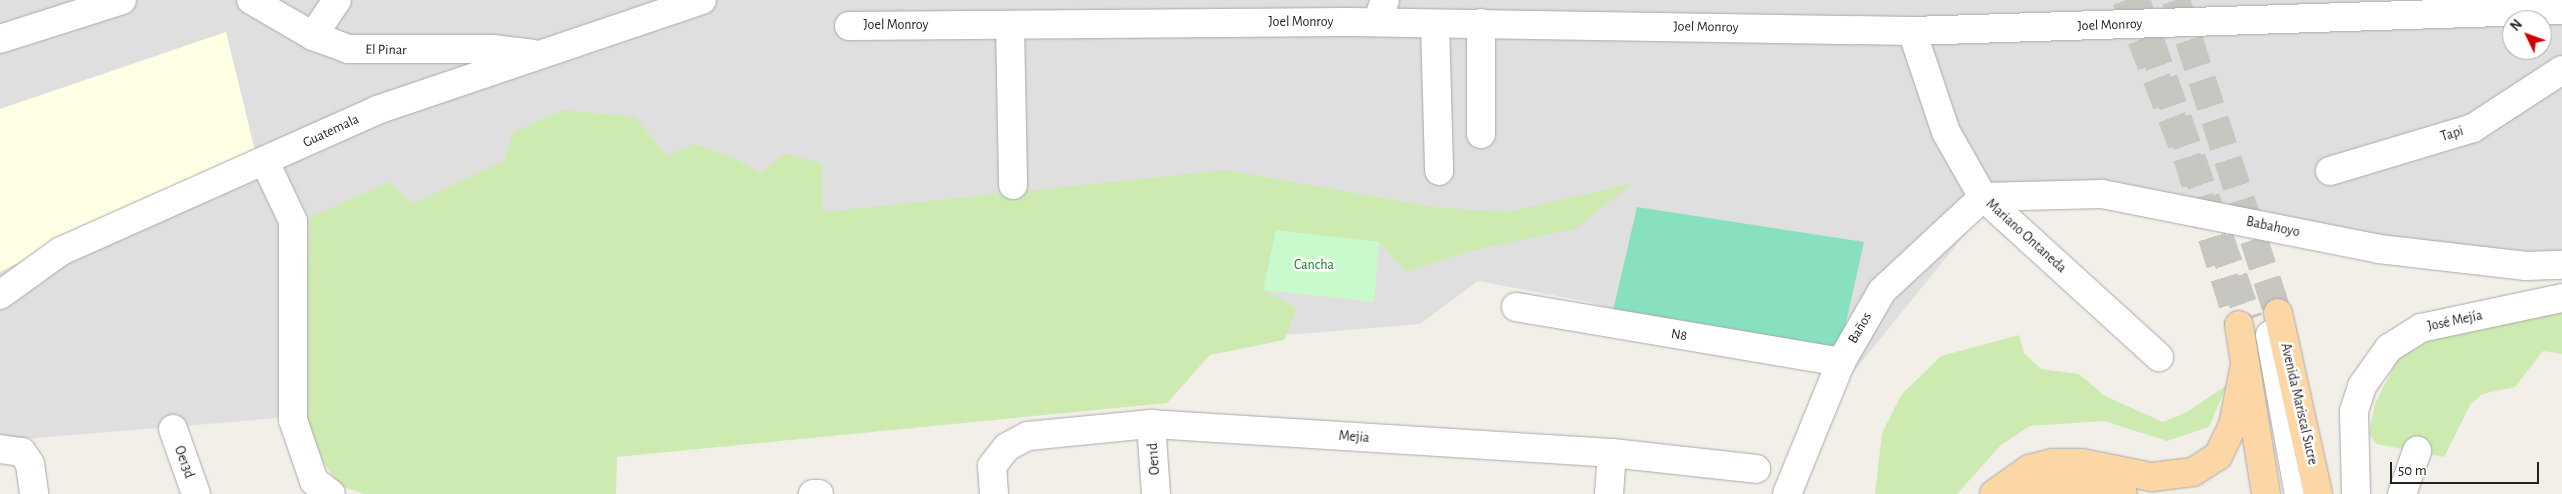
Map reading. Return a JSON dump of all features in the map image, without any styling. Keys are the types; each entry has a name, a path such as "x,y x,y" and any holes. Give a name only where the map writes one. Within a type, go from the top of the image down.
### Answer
{"main road":[{"path":"1994,494 2029,469 2053,463 2082,463 2152,477 2194,472 2218,456 2233,425 2245,365 2258,319"},
{"name":"Avenida Mariscal Sucre","path":"2258,319 2291,446 2318,494"},
{"path":"2245,365 2266,494"},
{"path":"2291,446 2326,494"},
{"path":"2031,494 2058,484 2081,484 2123,494"}],"street":[{"path":"0,39 122,0"},
{"name":"El Pinar","path":"251,0 313,36 358,49 493,49 534,55"},
{"path":"313,36 337,0"},
{"name":"Guatemala","path":"0,295 61,251 265,162 378,110 534,55 636,25 670,6 702,0"},
{"name":"Joel Monroy","path":"849,26 1010,24 1381,11 1435,24 1481,23 1912,31 2562,10"},
{"path":"1481,23 1482,134"},
{"path":"1010,24 1013,185"},
{"path":"1435,24 1439,171"},
{"name":"Mariano Ontaneda","path":"1912,31 1946,132 1983,196 2159,357"},
{"name":"Tapi","path":"2330,171 2473,128 2562,70"},
{"path":"265,162 293,221 293,420 314,481 331,494"},
{"name":"Babahoyo","path":"1983,196 2102,194 2379,249 2526,266 2562,265"},
{"name":"Baños","path":"1788,494 1841,362 1882,291 1983,196"},
{"name":"José Mejía","path":"2356,494 2354,410 2362,386 2389,348 2421,328 2562,298"},
{"name":"N8","path":"1516,307 1841,362"},
{"path":"2258,319 2291,446 2300,494"},
{"name":"Mejia","path":"994,494 992,466 1007,447 1028,436 1151,424 1612,453 1756,468"},
{"name":"Oe11d","path":"1151,424 1156,494"},
{"name":"Oe13d","path":"173,430 196,494"},
{"path":"2281,494 2291,446"},
{"path":"0,449 22,452 30,464 34,494"},
{"path":"2402,494 2417,451"},
{"path":"1609,494 1612,453"},
{"path":"813,494 820,494"}],"shaded area":[{"path":"0,0 2562,0 2562,257 2002,189 1850,376 1589,302 1478,281 1420,324 0,441"},
{"path":"226,32 256,155 70,236 0,272 0,109"}],"green space":[{"path":"564,110 635,117 667,156 694,144 735,158 759,173 786,153 822,164 823,212 1226,170 1433,207 1508,212 1633,183 1575,229 1474,250 1406,272 1379,242 1263,290 1297,308 1284,340 1210,355 1167,403 617,457 616,494 365,494 340,486 300,429 310,217 390,182 412,204 504,161 513,132"},
{"path":"1637,207 1864,242 1839,354 1610,324"},
{"name":"Cancha","path":"1276,230 1379,242 1374,302 1263,290"},
{"path":"2562,307 2562,354 2543,351 2515,387 2482,394 2470,405 2444,457 2376,444 2369,433 2375,404 2397,360 2423,336"},
{"path":"2019,335 2024,353 2041,369 2079,374 2105,396 2163,422 2187,412 2227,385 2209,427 2167,441 2104,421 2030,426 2001,445 1957,494 1875,494 1882,433 1901,395 1941,356"}],"tunnel":[{"path":"2126,0 2187,157 2239,325"},
{"path":"2136,0 2249,320"},
{"path":"2176,0 2278,313"}]}
